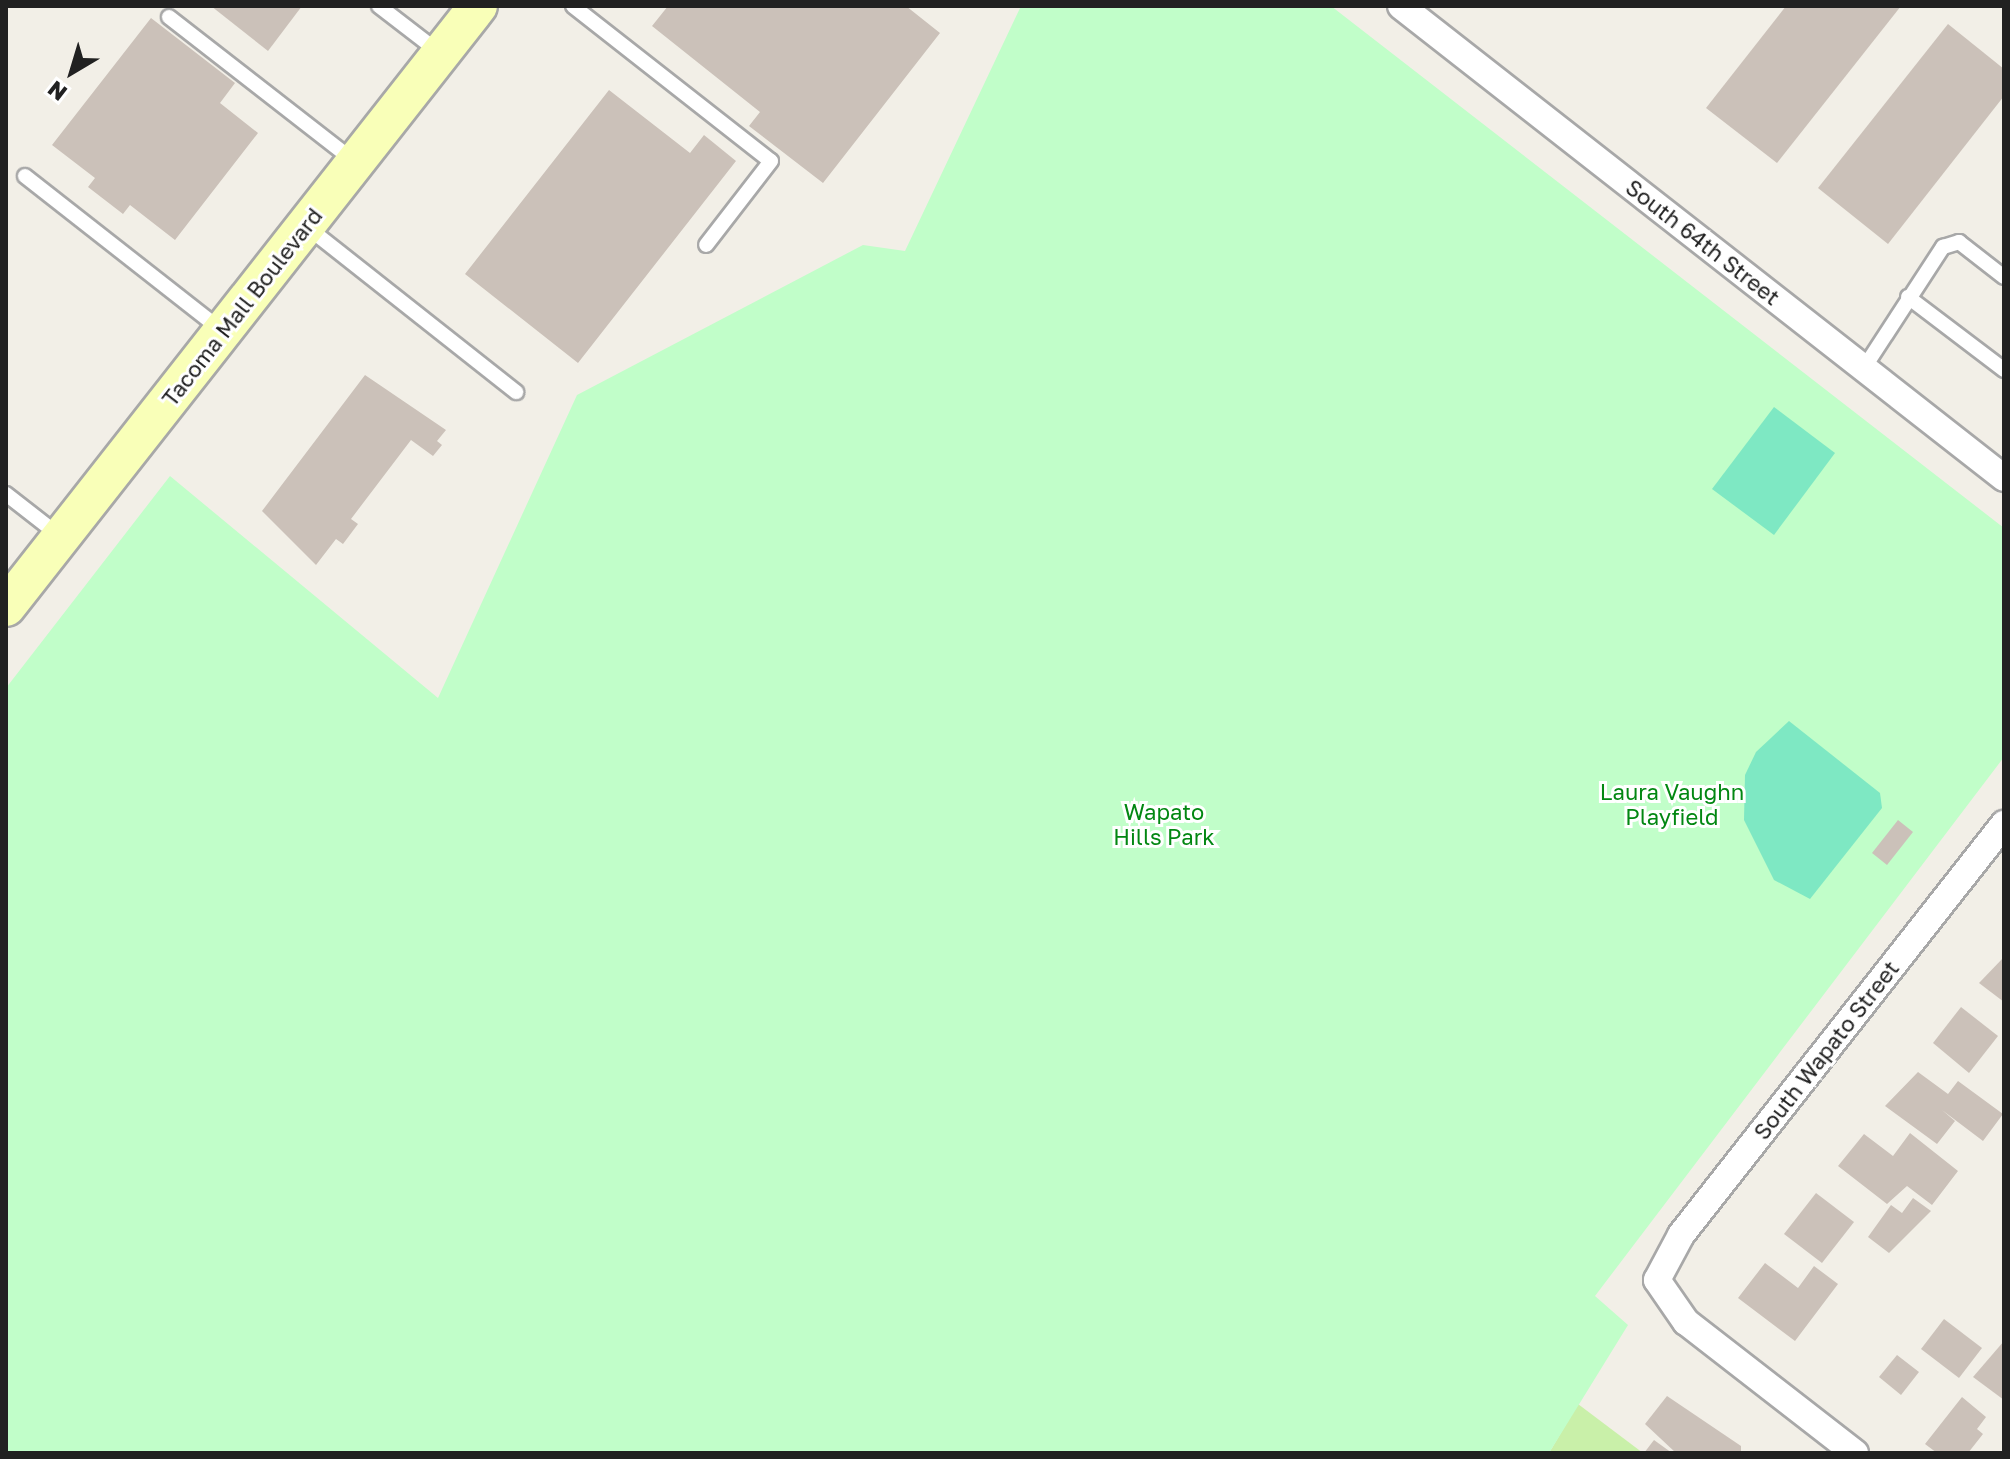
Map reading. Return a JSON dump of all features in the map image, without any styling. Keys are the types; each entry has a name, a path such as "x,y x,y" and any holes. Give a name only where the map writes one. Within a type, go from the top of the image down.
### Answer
{"main road":[{"name":"Tacoma Mall Boulevard","path":"6,607 478,6"}],"street":[{"name":"South 64th Street","path":"1401,6 2003,475"},
{"name":"South Wapato Street","path":"1855,1453 1686,1322 1657,1280 1681,1235 2004,824"}],"lane":[{"path":"379,6 441,53"},
{"path":"573,6 771,161 706,245"},
{"path":"169,17 355,162"},
{"path":"25,176 223,331"},
{"path":"305,226 516,392"},
{"path":"1864,368 1943,247 1959,242 2004,277"},
{"path":"1908,297 2004,370"},
{"path":"6,494 61,537"}],"green space":[{"name":"Wapato Hills Park","path":"1021,6 1331,6 2004,528 2004,757 1595,1296 1628,1325 1549,1453 6,1453 6,688 170,476 438,698 577,395 863,245 905,251"},
{"path":"1774,407 1835,453 1774,535 1712,489"},
{"path":"1789,721 1880,793 1882,808 1810,899 1774,880 1744,820 1745,775 1756,752"},
{"path":"1578,1404 1643,1453 1549,1453"}],"building":[{"path":"211,6 302,6 268,51"},
{"path":"668,6 906,6 940,33 823,183 749,126 760,112 652,26"},
{"path":"1786,6 1901,6 1777,163 1706,108"},
{"path":"151,18 235,83 220,103 258,133 175,240 130,205 123,214 88,187 95,178 52,145"},
{"path":"1948,24 2004,69 2004,96 1888,244 1818,188"},
{"path":"609,90 690,153 704,135 736,161 578,363 465,274"},
{"path":"365,375 446,430 437,441 442,445 433,456 411,440 351,519 358,524 343,544 336,539 316,565 262,511"},
{"path":"1898,820 1913,832 1887,865 1872,853"},
{"path":"2004,957 2004,1002 1979,983"},
{"path":"1961,1007 1998,1036 1969,1073 1933,1043"},
{"path":"1918,1072 1948,1094 1958,1081 2003,1114 1983,1141 1942,1110 1955,1121 1937,1144 1885,1106"},
{"path":"1910,1133 1958,1171 1932,1205 1907,1186 1887,1204 1838,1166 1864,1134 1893,1156"},
{"path":"1816,1193 1854,1222 1822,1263 1784,1234"},
{"path":"1913,1198 1931,1211 1889,1253 1868,1237 1891,1205 1902,1213"},
{"path":"1765,1263 1798,1288 1814,1266 1838,1284 1795,1341 1738,1298"},
{"path":"1944,1319 1982,1348 1959,1378 1921,1349"},
{"path":"2004,1341 2004,1400 1973,1377"},
{"path":"1897,1355 1919,1372 1901,1395 1879,1377"},
{"path":"1667,1396 1741,1446 1741,1453 1676,1453 1645,1424"},
{"path":"1962,1397 1986,1417 1977,1429 1983,1434 1968,1453 1937,1453 1925,1444"},
{"path":"1654,1440 1672,1453 1644,1453"}],"park label":[{"name":"Laura Vaughn Playfield","path":"1672,804"}]}
